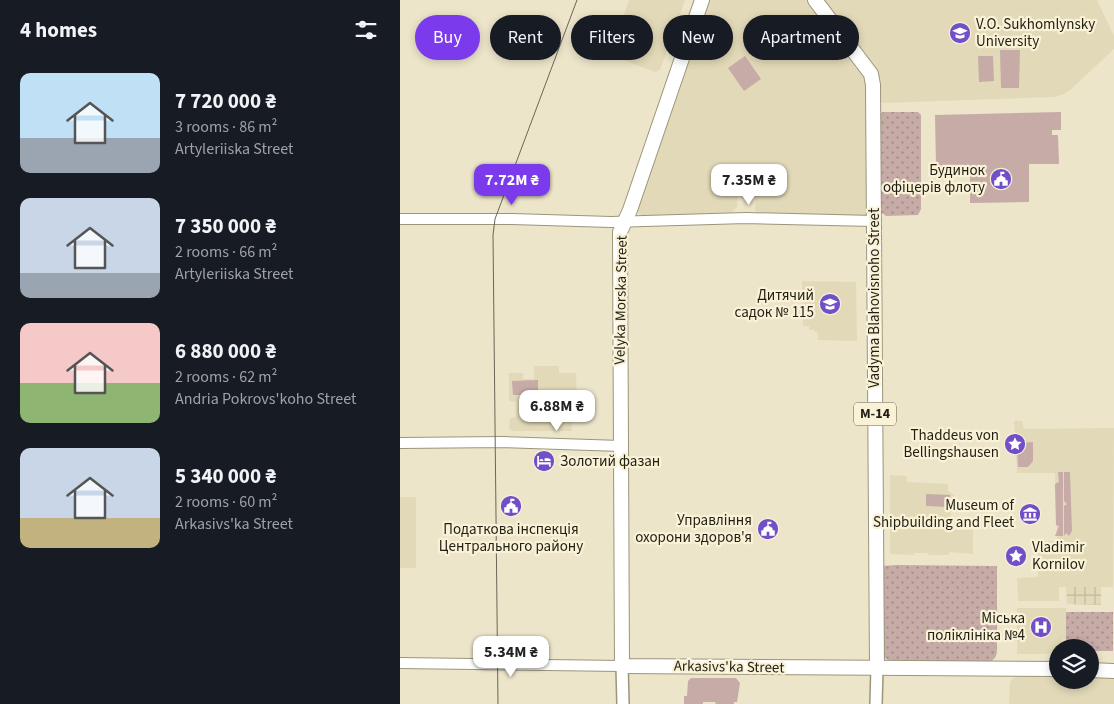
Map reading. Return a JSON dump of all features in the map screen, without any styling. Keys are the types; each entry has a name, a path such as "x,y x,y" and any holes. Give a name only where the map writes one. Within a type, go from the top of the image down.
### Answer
{"highway":[{"name":"Velyka Morska Street","path":"622,666 620,232 630,210 702,0"},
{"name":"Vadyma Blahovisnoho Street","path":"815,0 871,74 873,80 876,668"},
{"name":"Arkasivs'ka Street","path":"622,666 1049,669"},
{"path":"1099,670 1114,671"}],"main road":[{"name":"Velyka Morska Street","path":"622,666 623,704"},
{"name":"Vadyma Blahovisnoho Street","path":"876,668 876,704"}],"street":[{"path":"400,219 624,222 746,218 874,220"},
{"path":"400,443 503,442 621,446"},
{"name":"Arkasivs'ka Street","path":"400,663 622,666"}],"shaded area":[{"path":"629,0 685,0 680,15 663,15 664,60 660,70 655,72 623,60 653,60 653,15 624,15"},
{"path":"708,0 809,0 820,15 743,15 743,60 854,60 867,78 869,210 866,215 757,214 755,210 756,189 741,190 738,194 737,207 730,214 643,216 639,214 636,206 687,60 733,60 733,15 703,15"},
{"name":"V.O. Sukhomlynsky University","path":"821,0 1097,0 1114,36 1114,49 1070,90 1054,97 883,103 856,60 859,60 859,15 830,15"},
{"path":"1000,50 1020,50 1019,88 1001,88"},
{"path":"978,56 993,56 994,81 979,82"},
{"path":"743,57 743,60 748,60 761,79 744,91 728,68"},
{"path":"883,112 918,112 921,115 921,209 918,215 886,216 880,211 878,118"},
{"path":"1061,112 1061,130 1052,130 1052,135 1058,135 1059,164 1029,164 1029,202 970,203 970,166 936,166 935,115"},
{"name":"Дитячий садок № 115","path":"802,281 856,282 857,341 818,340 818,333 814,330 809,330 809,326 803,326"},
{"path":"534,366 559,366 559,373 576,373 577,401 569,401 572,431 512,431 509,429 510,418 516,417 517,402 510,401 509,399 509,373 523,373 523,379 534,379"},
{"path":"538,380 538,395 513,395 512,381"},
{"path":"1014,421 1022,421 1024,429 1114,428 1113,587 1059,587 1059,601 1018,601 1017,578 1038,577 1038,542 1057,541 1055,473 1017,473"},
{"path":"1033,442 1033,461 1028,467 1018,467 1017,443"},
{"path":"1058,472 1063,472 1063,536 1055,536 1059,526 1056,525 1055,484 1059,482"},
{"path":"1064,472 1070,472 1072,531 1069,536 1066,533 1064,536 1064,506 1067,504 1064,501"},
{"path":"890,475 907,476 907,482 948,484 948,491 955,496 955,510 951,512 950,527 953,530 973,530 973,554 949,552 949,555 929,555 928,553 914,553 914,555 890,554"},
{"path":"926,494 950,495 949,507 926,506"},
{"path":"400,497 416,497 416,568 400,568"},
{"path":"882,566 997,566 997,650 995,658 989,662 890,661 883,657"},
{"path":"1066,587 1101,587 1101,605 1067,604"},
{"name":"Міська поліклініка №4","path":"1017,608 1066,608 1066,638 1049,639 1049,654 1017,654"},
{"path":"1066,612 1113,612 1113,651 1099,651 1099,639 1066,639"},
{"path":"1018,676 1049,676 1049,689 1099,689 1099,677 1111,677 1114,679 1114,704 1009,704 1010,683 1013,678"},
{"path":"691,678 736,678 740,683 737,702 734,702 734,704 703,702 703,704 684,704 684,696 687,696 688,681"}],"tram line":[{"path":"498,704 493,235 495,219 577,0"}],"place":[{"name":"V.O. Sukhomlynsky University","path":"960,33"},
{"name":"Будинок офіцерів флоту","path":"1001,179"},
{"name":"Дитячий садок № 115","path":"830,304"},
{"name":"Thaddeus von Bellingshausen","path":"1015,444"},
{"name":"Золотий фазан","path":"544,461"},
{"name":"Податкова інспекція Центрального району","path":"511,506"},
{"name":"Museum of Shipbuilding and Fleet","path":"1030,514"},
{"name":"Управління охорони здоров'я","path":"768,529"},
{"name":"Vladimir Kornilov","path":"1016,556"},
{"name":"Міська поліклініка №4","path":"1041,627"}]}
